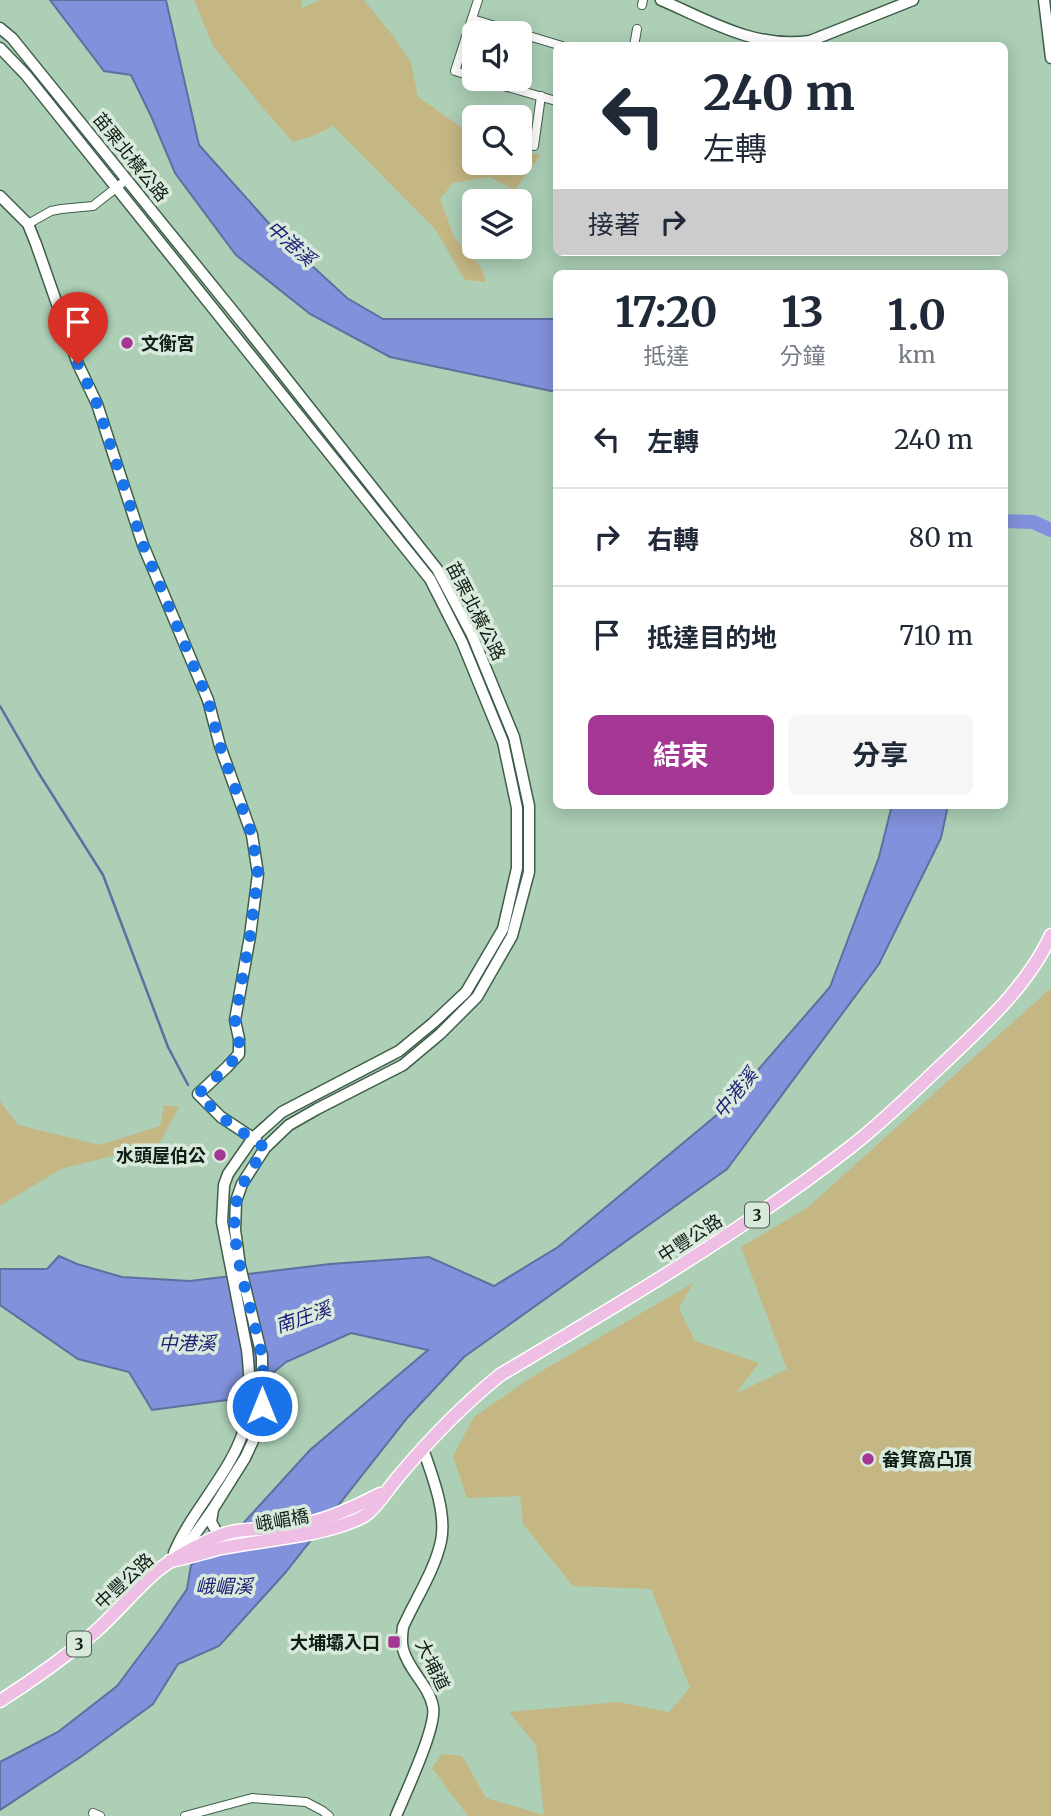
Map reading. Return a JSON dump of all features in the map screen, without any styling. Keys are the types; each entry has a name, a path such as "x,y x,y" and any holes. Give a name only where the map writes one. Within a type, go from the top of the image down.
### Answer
{"main road":[{"path":"661,0 754,39 769,42"},
{"path":"802,42 913,0"},
{"path":"1044,0 1051,58"},
{"name":"苗栗北橫公路","path":"0,27 12,38 246,326 437,569 471,635 514,737 529,806 529,872 512,936 477,997 440,1034 403,1065 289,1125 265,1148 242,1184 234,1212 234,1230 262,1356 262,1406 260,1426 214,1509"},
{"name":"苗栗北橫公路","path":"0,48 26,75 430,579 463,642 503,742 517,808 517,868 503,929 467,992 400,1051 282,1112 253,1138 228,1174 224,1185 222,1210 226,1248 250,1371 245,1427 228,1463 181,1537 170,1561"},
{"path":"0,196 28,224 78,364 97,404 143,545 208,700 220,746 252,835 258,874 235,1020 239,1054 198,1094 221,1117 265,1148"},
{"name":"中豐公路","path":"365,1509 389,1489 474,1396 500,1375 713,1245 850,1147 908,1097 996,1011 1025,980 1051,935"},
{"name":"大埔道","path":"396,1816 426,1742 434,1710 425,1688 408,1661 402,1640 403,1627 436,1556 441,1539 440,1509 434,1480 423,1449"},
{"path":"214,1509 211,1522 219,1536"},
{"path":"170,1561 191,1540 214,1509"},
{"name":"峨嵋橋","path":"219,1536 247,1530 290,1527 365,1509"},
{"name":"峨嵋橋","path":"202,1555 342,1525 365,1509"},
{"name":"中豐公路","path":"0,1701 55,1664 95,1632 170,1561 219,1536"},
{"name":"中豐公路","path":"170,1561 202,1555"}],"street":[{"path":"478,0 472,19 553,43"},
{"path":"635,42 637,29"},
{"path":"462,48 454,71 462,73"},
{"path":"523,91 553,100"},
{"path":"532,145 541,96"},
{"path":"28,224 51,211 93,206 126,180"},
{"path":"185,1816 252,1798 306,1802 329,1816"}],"shaded area":[{"path":"194,0 301,0 302,8 320,0 364,0 411,63 418,97 462,128 462,175 526,175 516,189 489,177 453,183 440,199 454,237 462,246 462,259 474,259 481,267 486,282 465,280 435,229 333,126 293,142 213,46"},
{"path":"532,153 540,155 532,166"},
{"path":"1051,988 1051,1816 468,1816 432,1768 442,1754 462,1756 486,1798 544,1815 536,1745 509,1712 618,1702 669,1712 690,1688 651,1589 573,1586 523,1524 520,1496 467,1498 453,1456 474,1417 535,1375 693,1283 679,1308 695,1341 759,1363 735,1394 787,1369 741,1247 807,1208"},
{"path":"0,1101 18,1125 100,1145 160,1126 164,1105 179,1107 159,1144 61,1169 0,1206"}],"water":[{"name":"中港溪","path":"50,0 166,0 199,145 282,238 347,298 383,319 553,319 553,391 390,357 310,314 236,255 175,173 131,75 104,71"},
{"name":"中港溪","path":"891,809 947,809 941,838 879,964 727,1169 464,1357 408,1417 285,1573 219,1646 178,1664 153,1704 82,1756 0,1810 0,1762 58,1732 117,1686 187,1589 191,1565 239,1528 310,1450 428,1350 351,1333 286,1362 242,1398 152,1410 129,1372 78,1359 0,1305 0,1269 47,1269 59,1256 122,1277 190,1281 330,1264 429,1257 494,1286 558,1247 724,1109 830,987 879,857"}],"waterway":[{"path":"1008,521 1033,522 1051,530"},
{"path":"0,706 103,875 168,1047 188,1085"}],"place":[{"name":"文衡宮","path":"127,343"},
{"name":"水頭屋伯公","path":"220,1155"},
{"name":"畚箕窩凸頂","path":"868,1459"},
{"name":"大埔壩入口","path":"394,1642"}],"route":[{"path":"78,364 97,404 143,545 208,700 220,746 252,835 258,874 235,1020 239,1054 198,1094 221,1117 265,1148 242,1184 234,1212 240,1266 262,1356 262,1406"}],"water label":[{"name":"南庄溪","path":"303,1317"},
{"name":"峨嵋溪","path":"224,1586"}]}
